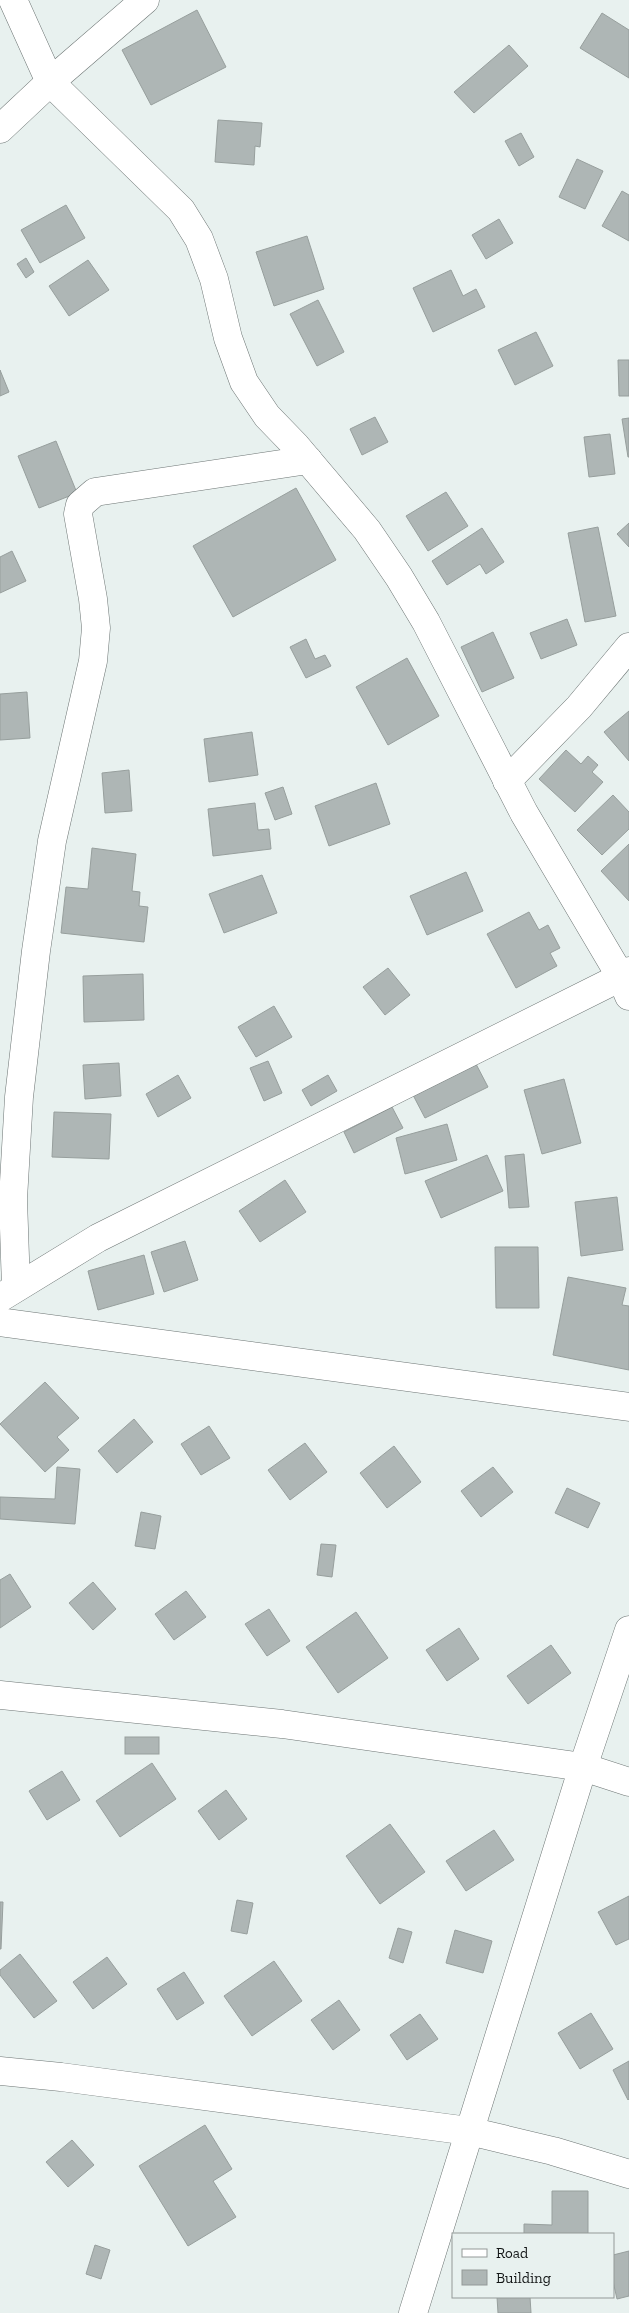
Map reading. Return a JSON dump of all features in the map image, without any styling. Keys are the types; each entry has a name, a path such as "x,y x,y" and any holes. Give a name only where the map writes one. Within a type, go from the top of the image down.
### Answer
{"street":[{"path":"8,1292 98,1238 626,981 507,781 426,622 399,577 367,530 308,460 267,416 244,382 228,338 214,279 202,247 181,210 50,82 13,0"},
{"path":"0,128 145,0"},
{"path":"8,1292 18,1106 36,951 52,841 93,661 96,628 93,599 78,514 80,505 95,492 308,460"},
{"path":"507,781 579,707 629,647"},
{"path":"0,1322 629,1407"},
{"path":"413,2313 583,1767 629,1630"},
{"path":"0,1695 282,1724 583,1767 629,1782"},
{"path":"0,2071 62,2077 469,2131 553,2151 629,2174"}],"building":[{"path":"197,10 226,67 151,105 122,50"},
{"path":"602,13 629,30 629,78 580,48"},
{"path":"509,45 528,66 474,113 454,92"},
{"path":"218,120 262,123 260,147 255,146 254,165 215,162"},
{"path":"521,133 534,157 519,166 505,141"},
{"path":"577,159 603,171 585,209 559,197"},
{"path":"622,191 629,195 629,241 602,226"},
{"path":"66,205 85,238 40,263 21,230"},
{"path":"499,219 513,243 486,259 472,235"},
{"path":"307,236 324,289 274,306 256,252"},
{"path":"26,258 34,272 26,278 17,264"},
{"path":"88,260 109,290 69,316 49,286"},
{"path":"451,270 463,296 476,289 485,307 433,332 413,288"},
{"path":"318,300 344,352 317,366 290,314"},
{"path":"536,332 553,366 515,385 498,350"},
{"path":"618,360 629,360 629,396 619,396"},
{"path":"0,370 9,392 0,396"},
{"path":"375,417 388,442 362,455 350,429"},
{"path":"629,418 629,457 628,457 622,419"},
{"path":"610,434 615,474 589,477 584,437"},
{"path":"56,441 77,493 39,508 18,456"},
{"path":"296,488 336,560 233,617 193,546"},
{"path":"446,492 468,526 428,551 406,516"},
{"path":"629,523 629,547 617,534"},
{"path":"598,527 616,616 585,622 568,533"},
{"path":"482,528 504,562 486,574 480,564 447,585 432,561"},
{"path":"12,551 26,581 0,593 0,557"},
{"path":"567,619 577,645 541,659 530,633"},
{"path":"493,632 514,678 482,692 461,647"},
{"path":"306,639 315,659 325,655 331,666 306,678 290,647"},
{"path":"407,658 439,716 388,745 356,687"},
{"path":"27,692 30,738 0,740 0,694"},
{"path":"629,711 629,761 604,732"},
{"path":"252,732 258,775 209,782 204,739"},
{"path":"566,750 581,764 588,756 598,765 592,772 603,782 575,812 539,779"},
{"path":"129,770 132,811 105,813 102,773"},
{"path":"376,783 390,824 329,846 315,806"},
{"path":"283,787 292,814 275,820 265,793"},
{"path":"613,795 629,812 629,829 602,855 577,830"},
{"path":"255,803 258,830 269,829 271,849 213,856 208,809"},
{"path":"629,844 629,901 601,871"},
{"path":"92,848 136,854 132,891 140,892 139,906 148,907 144,942 61,933 66,887 88,889"},
{"path":"466,872 483,911 427,935 410,896"},
{"path":"262,875 277,913 224,933 209,894"},
{"path":"529,912 539,930 548,925 560,948 550,953 557,966 516,988 487,934"},
{"path":"388,968 410,995 385,1015 363,987"},
{"path":"143,974 144,1020 84,1022 83,976"},
{"path":"274,1006 292,1037 256,1057 238,1027"},
{"path":"268,1061 282,1093 264,1101 250,1068"},
{"path":"119,1063 121,1096 85,1099 83,1065"},
{"path":"476,1064 488,1087 425,1118 413,1095"},
{"path":"178,1075 191,1098 158,1117 146,1094"},
{"path":"328,1075 337,1091 311,1106 302,1090"},
{"path":"564,1079 581,1143 542,1154 524,1090"},
{"path":"392,1107 403,1128 354,1153 344,1132"},
{"path":"54,1112 111,1114 109,1159 52,1157"},
{"path":"447,1124 457,1160 405,1174 396,1138"},
{"path":"524,1154 529,1207 509,1208 505,1156"},
{"path":"487,1155 503,1191 441,1218 425,1181"},
{"path":"285,1180 306,1212 260,1242 239,1211"},
{"path":"617,1197 623,1250 581,1256 575,1202"},
{"path":"185,1241 198,1280 164,1292 151,1252"},
{"path":"495,1247 538,1247 539,1308 496,1308"},
{"path":"144,1255 154,1294 98,1310 88,1271"},
{"path":"568,1277 626,1288 622,1305 629,1306 629,1370 553,1355"},
{"path":"45,1382 79,1418 57,1437 69,1450 45,1472 0,1424"},
{"path":"134,1419 153,1442 117,1473 98,1451"},
{"path":"209,1426 230,1458 201,1475 181,1444"},
{"path":"305,1443 327,1472 290,1500 268,1470"},
{"path":"394,1446 421,1482 387,1508 360,1473"},
{"path":"57,1467 80,1469 75,1524 0,1519 0,1497 55,1499"},
{"path":"493,1467 513,1492 481,1517 461,1491"},
{"path":"567,1488 600,1503 588,1528 555,1513"},
{"path":"141,1512 161,1516 155,1549 135,1546"},
{"path":"321,1544 336,1545 332,1577 317,1575"},
{"path":"10,1574 31,1607 0,1628 0,1580"},
{"path":"93,1582 116,1609 93,1630 69,1603"},
{"path":"186,1591 206,1617 174,1640 155,1614"},
{"path":"269,1609 290,1641 267,1656 245,1624"},
{"path":"356,1612 388,1658 338,1693 306,1647"},
{"path":"459,1628 479,1659 447,1681 426,1650"},
{"path":"551,1645 571,1673 528,1704 507,1676"},
{"path":"125,1737 159,1737 159,1754 125,1754"},
{"path":"152,1763 176,1799 120,1837 96,1801"},
{"path":"62,1771 80,1800 47,1820 29,1791"},
{"path":"226,1790 247,1819 219,1840 198,1811"},
{"path":"390,1824 425,1872 380,1904 346,1856"},
{"path":"494,1830 514,1860 466,1891 446,1861"},
{"path":"629,1896 629,1939 616,1945 598,1912"},
{"path":"237,1900 253,1903 247,1934 231,1931"},
{"path":"0,1902 3,1902 1,1949 0,1949"},
{"path":"398,1928 412,1932 403,1963 389,1958"},
{"path":"455,1930 492,1941 483,1973 446,1963"},
{"path":"20,1954 57,2001 34,2018 0,1975 0,1970"},
{"path":"107,1957 127,1984 93,2009 73,1982"},
{"path":"274,1961 302,2001 252,2036 224,1996"},
{"path":"184,1972 204,2003 177,2020 157,1989"},
{"path":"339,2000 360,2030 333,2050 311,2020"},
{"path":"591,2013 613,2049 580,2069 558,2033"},
{"path":"420,2014 438,2039 407,2060 390,2035"},
{"path":"629,2061 629,2099 628,2100 613,2070"},
{"path":"205,2125 232,2169 213,2181 236,2217 188,2246 139,2166"},
{"path":"72,2140 94,2165 68,2187 46,2162"},
{"path":"552,2191 588,2191 588,2233 524,2233 524,2224 552,2225"},
{"path":"95,2245 110,2250 101,2279 86,2274"},
{"path":"629,2251 629,2296 617,2299 614,2286 614,2255"},
{"path":"497,2298 530,2298 531,2313 498,2313"}]}
